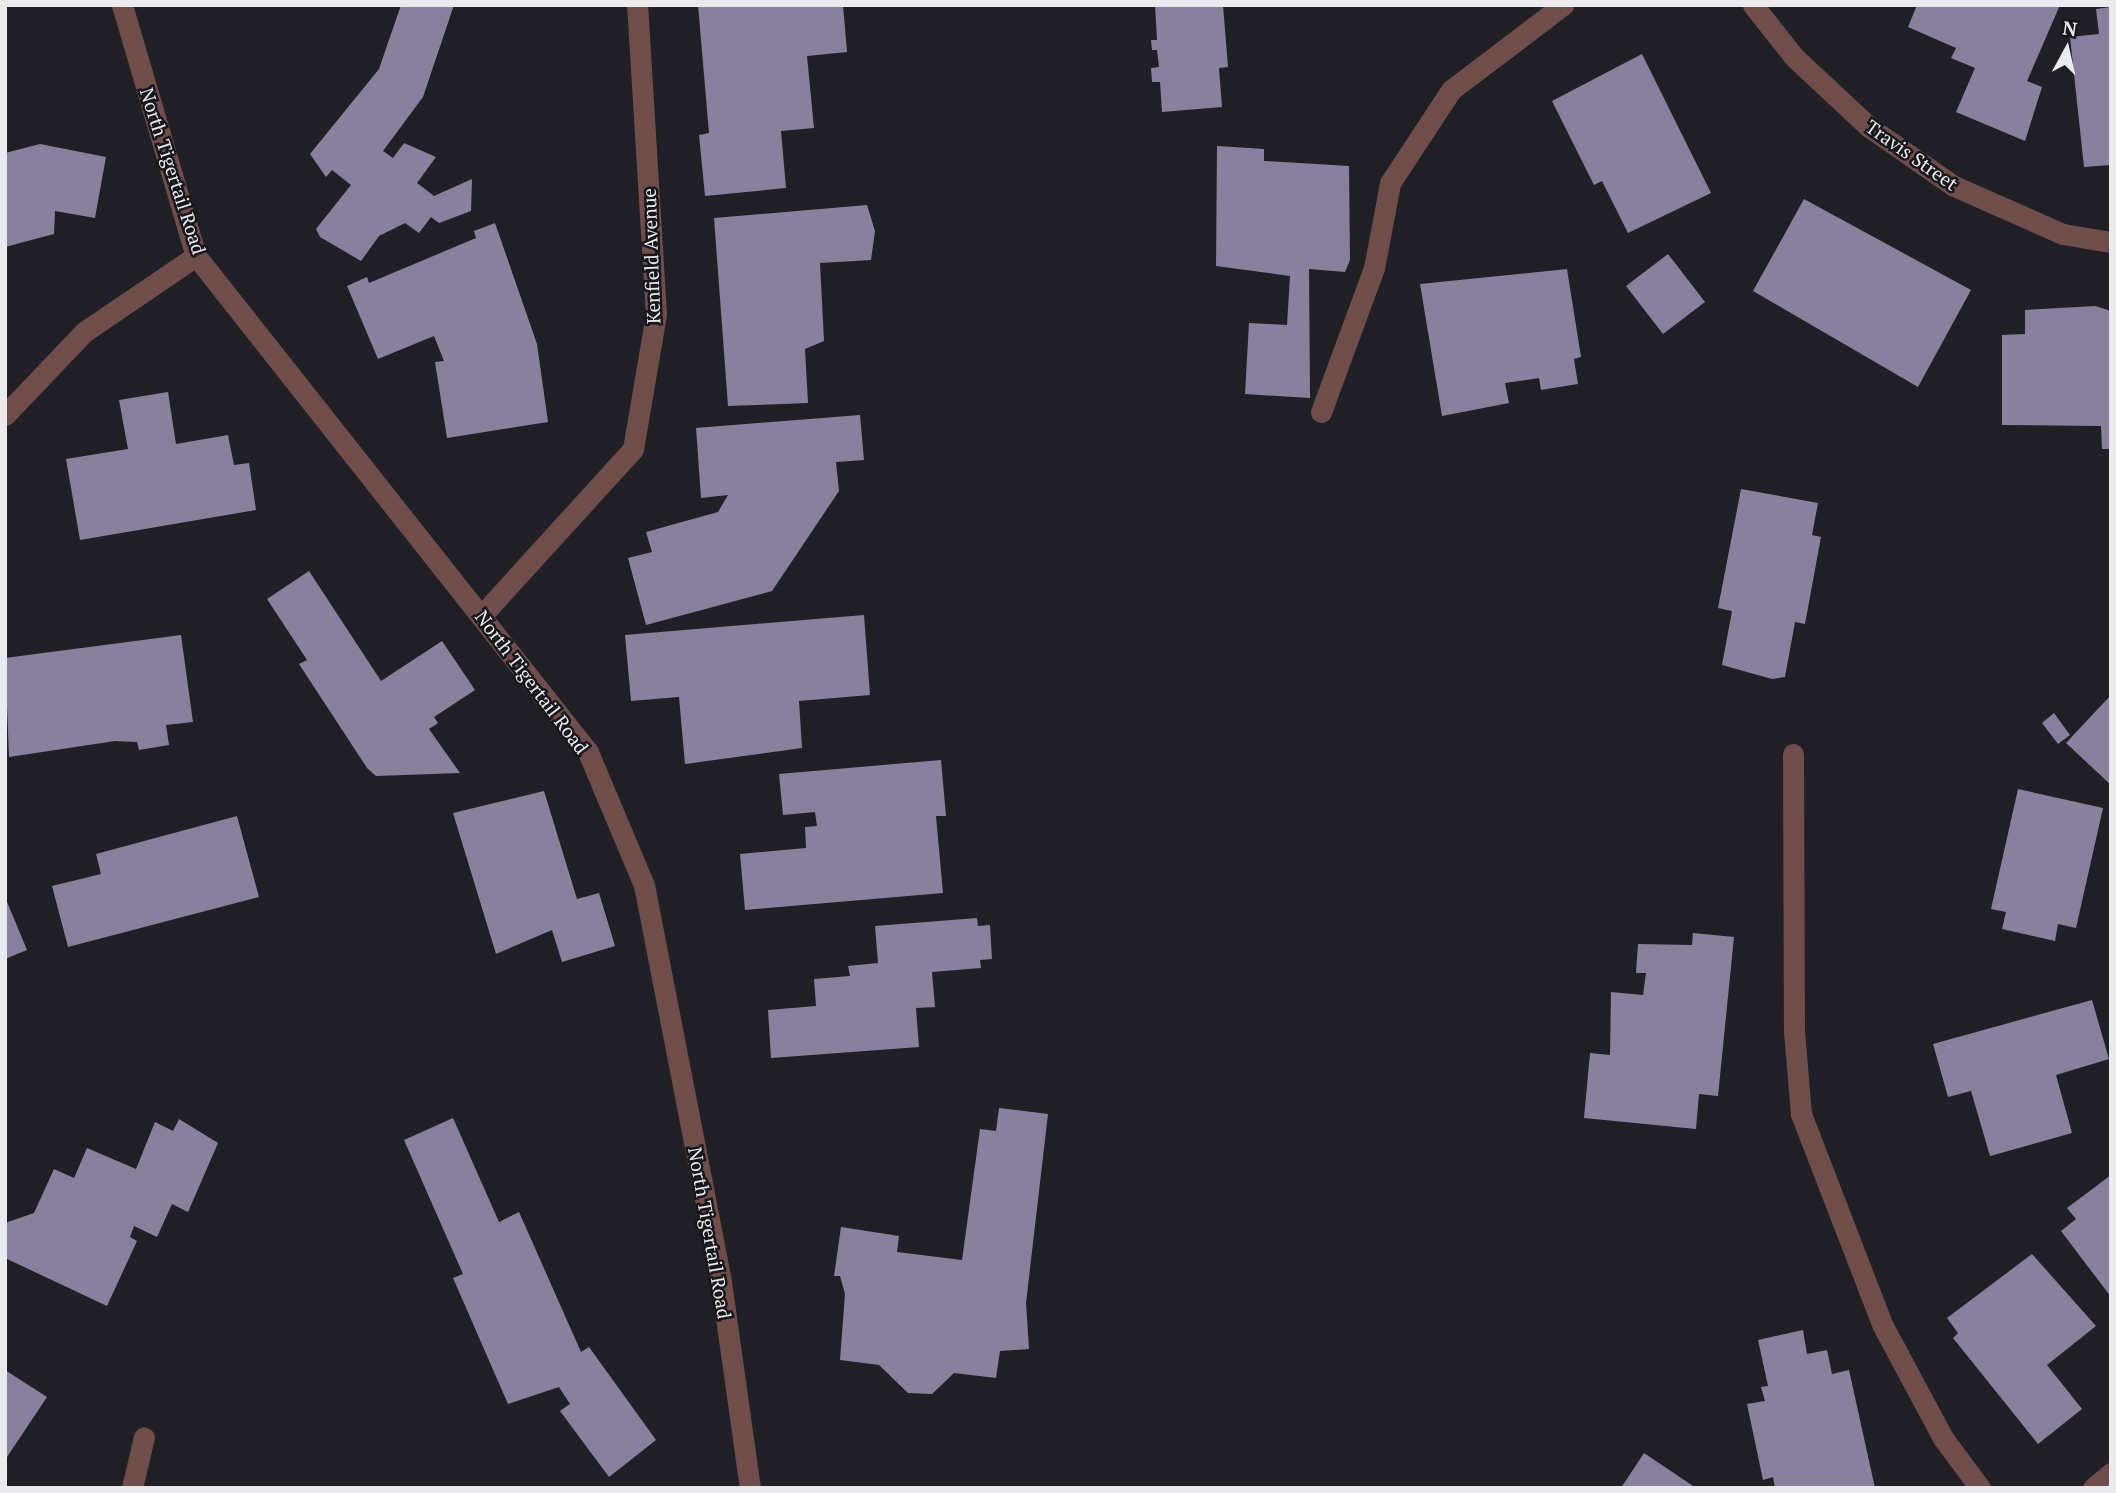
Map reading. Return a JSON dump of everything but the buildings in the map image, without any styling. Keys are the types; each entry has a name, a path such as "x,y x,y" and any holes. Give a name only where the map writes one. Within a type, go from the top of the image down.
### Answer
{"street":[{"name":"North Tigertail Road","path":"122,5 196,256 482,615 587,752 644,886 721,1282 750,1488"},
{"name":"Kenfield Avenue","path":"482,615 633,449 656,314 637,5"},
{"path":"1321,412 1374,268 1390,183 1451,90 1563,5"},
{"name":"Travis Street","path":"1753,5 1794,57 1869,127 1954,186 2063,234 2111,242"},
{"path":"5,415 84,332 196,256"},
{"path":"1793,754 1794,1031 1801,1114 1883,1326 1943,1438 1980,1488"},
{"path":"132,1488 144,1437"},
{"path":"2093,1488 2111,1473"}]}
